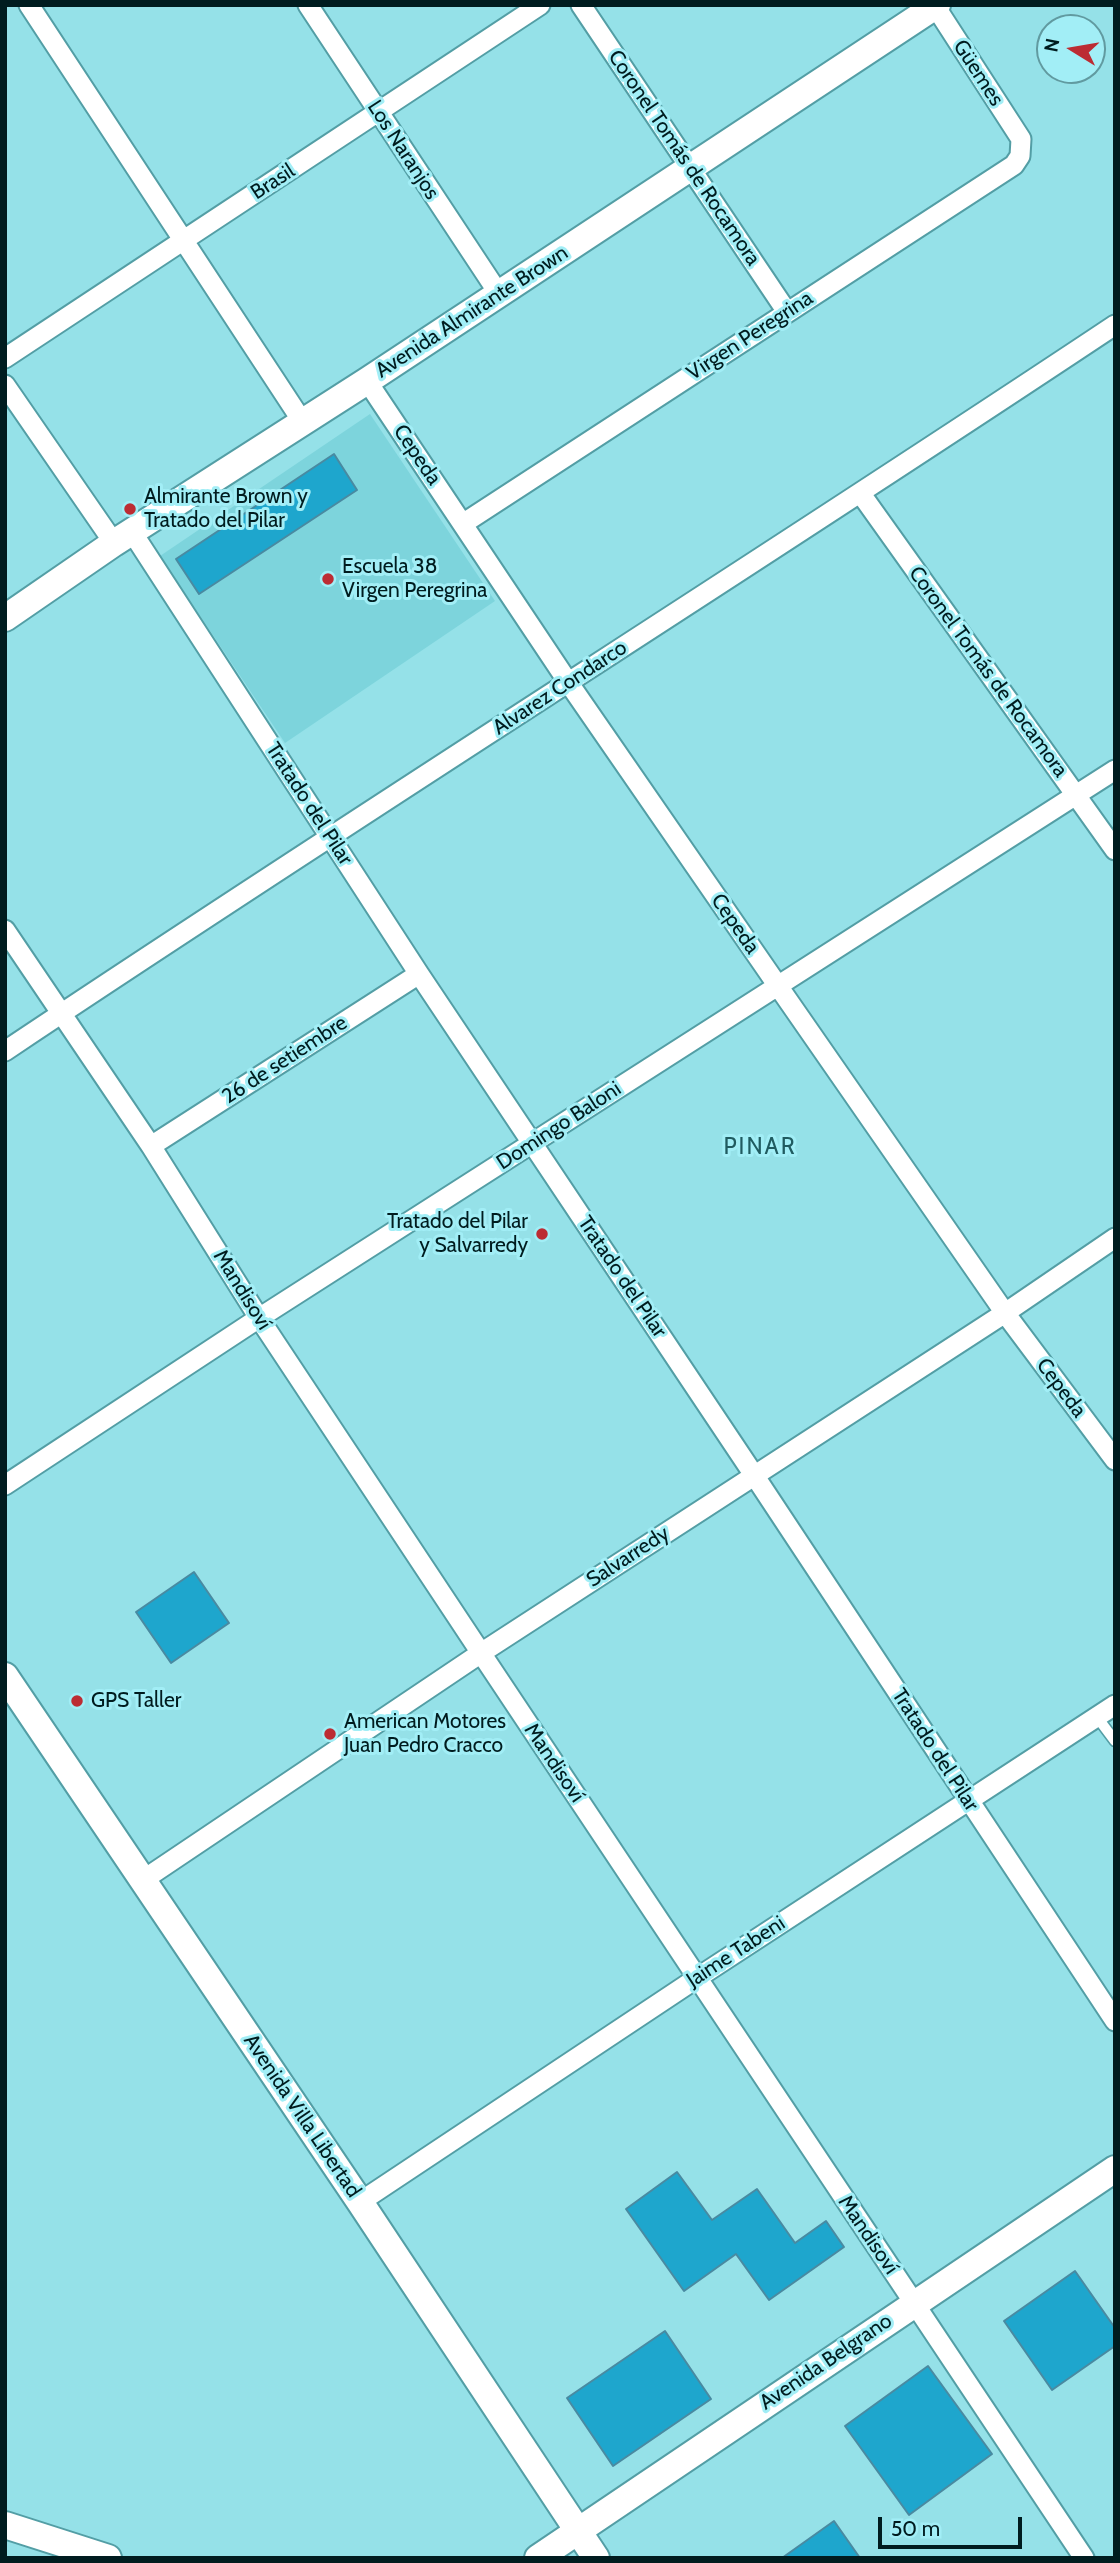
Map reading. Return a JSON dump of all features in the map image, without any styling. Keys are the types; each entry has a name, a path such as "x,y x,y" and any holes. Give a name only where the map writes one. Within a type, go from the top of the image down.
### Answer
{"main road":[{"name":"Avenida Almirante Brown","path":"5,618 123,537 367,381 936,6"},
{"name":"Avenida Villa Libertad","path":"5,1676 360,2202 596,2558"},
{"name":"Avenida Belgrano","path":"538,2558 1115,2169"},
{"path":"5,2525 108,2558"}],"street":[{"path":"29,5 302,421"},
{"name":"Los Naranjos","path":"308,5 499,294"},
{"name":"Brasil","path":"5,358 540,5"},
{"name":"Coronel Tomás de Rocamora","path":"581,5 787,312"},
{"name":"Güemes","path":"936,6 1021,139"},
{"name":"Virgen Peregrina","path":"464,523 1014,165 1020,156 1021,139"},
{"name":"Alvarez Condarco","path":"5,1051 568,682 861,494 1115,325"},
{"name":"Cepeda","path":"367,381 568,682 778,986 1006,1313 1115,1460"},
{"name":"Tratado del Pilar","path":"5,385 123,537 331,838 1115,2021"},
{"name":"Coronel Tomás de Rocamora","path":"861,494 1115,850"},
{"name":"Domingo Baloni","path":"5,1485 259,1318 1115,770"},
{"name":"Mandisoví","path":"5,930 151,1146 259,1318 481,1653 1084,2558"},
{"name":"26 de setiembre","path":"151,1146 419,974"},
{"name":"Salvarredy","path":"142,1880 481,1653 1006,1313 1115,1238"},
{"name":"Jaime Tabeni","path":"360,2202 1115,1705"}],"lane":[{"path":"1097,1717 1115,1741"}],"shaded area":[{"name":"Escuela 38 Virgen Peregrina","path":"370,414 495,601 285,743 160,556"}],"building":[{"path":"334,454 357,490 199,594 176,559"},
{"path":"194,1572 229,1623 171,1663 136,1612"},
{"path":"677,2172 712,2220 757,2189 795,2243 826,2221 844,2247 769,2300 736,2254 684,2291 626,2209"},
{"path":"1075,2271 1115,2328 1115,2346 1052,2390 1004,2321"},
{"path":"665,2331 711,2399 613,2466 567,2398"},
{"path":"928,2366 992,2454 909,2515 845,2426"},
{"path":"834,2521 860,2558 782,2558"}],"place":[{"name":"Almirante Brown y Tratado del Pilar","path":"130,509"},
{"name":"Escuela 38 Virgen Peregrina","path":"328,579"},
{"name":"Tratado del Pilar y Salvarredy","path":"542,1234"},
{"name":"GPS Taller","path":"77,1701"},
{"name":"American Motores Juan Pedro Cracco","path":"330,1734"}],"district":[{"name":"PINAR","path":"760,1147"}]}
